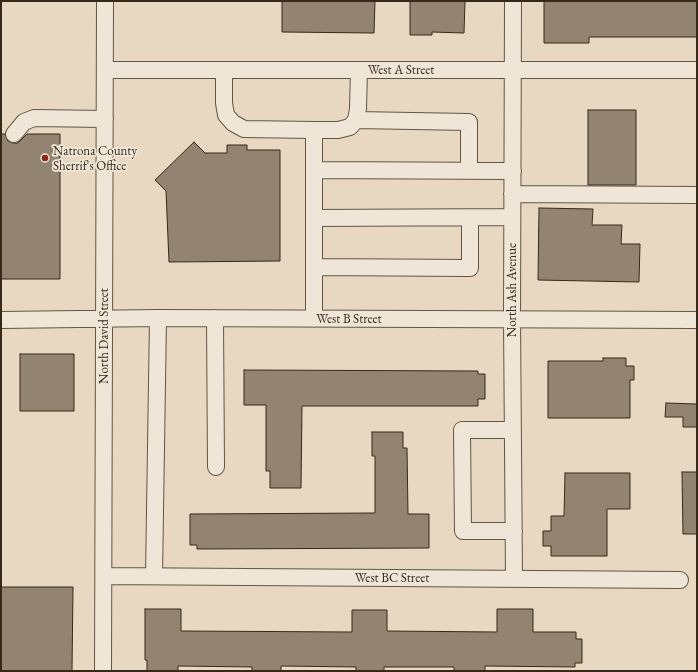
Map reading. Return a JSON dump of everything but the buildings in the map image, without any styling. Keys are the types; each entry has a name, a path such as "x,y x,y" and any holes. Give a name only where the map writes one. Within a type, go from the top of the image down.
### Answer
{"street":[{"name":"North David Street","path":"103,671 106,1"},
{"name":"North Ash Avenue","path":"513,1 512,319 514,579"},
{"name":"West A Street","path":"105,70 697,70"},
{"path":"224,70 224,104 226,115 233,123 244,129 314,130 344,129 350,127 356,120 358,109 359,70"},
{"path":"14,134 24,122 34,118 105,119"},
{"path":"356,120 469,122 469,171"},
{"path":"314,130 314,319"},
{"path":"314,170 513,171"},
{"path":"512,194 697,195"},
{"path":"314,218 512,217"},
{"path":"314,267 470,268 470,218"},
{"name":"West B Street","path":"1,320 104,318 697,320"},
{"path":"154,576 158,318"},
{"path":"215,318 216,467"},
{"path":"513,430 462,430 463,531 514,531"},
{"name":"West BC Street","path":"104,576 680,580"}],"place":[{"name":"Natrona County Sherrif's Office","path":"45,158"}]}
